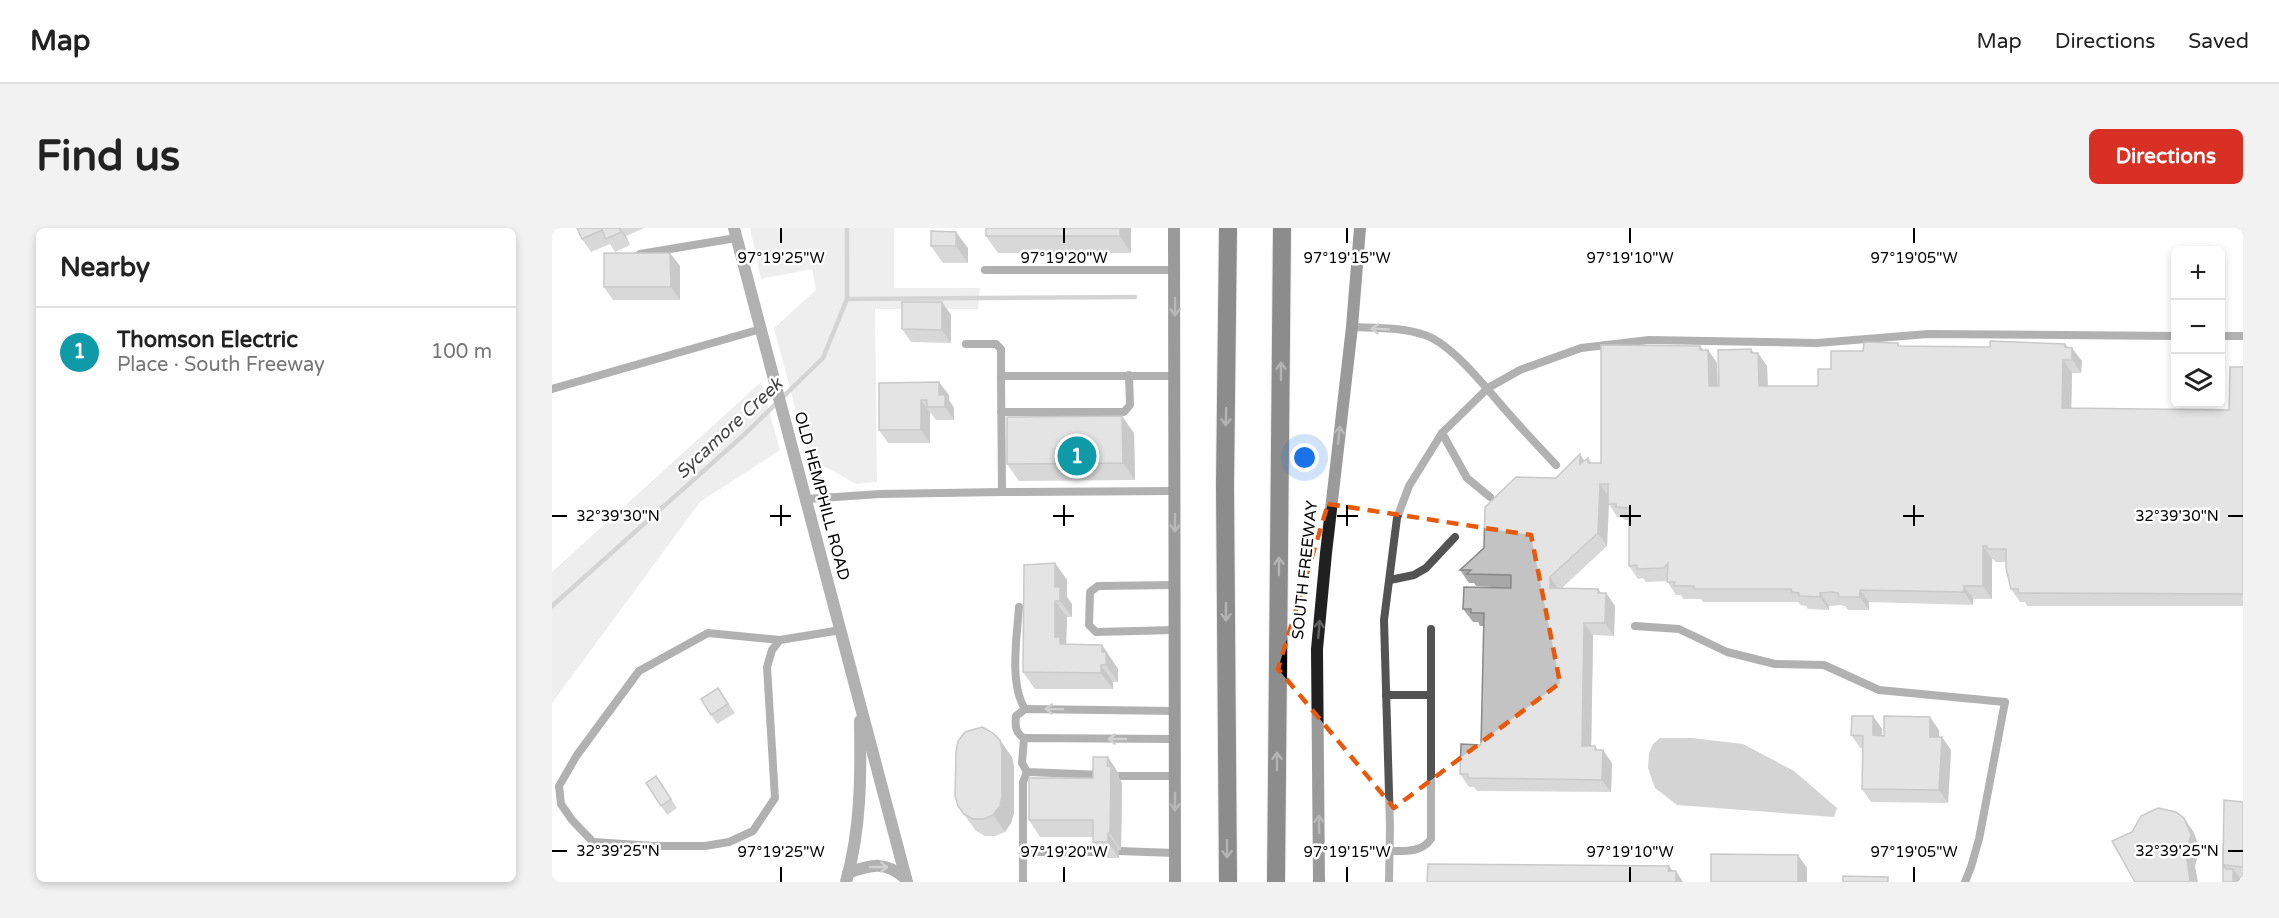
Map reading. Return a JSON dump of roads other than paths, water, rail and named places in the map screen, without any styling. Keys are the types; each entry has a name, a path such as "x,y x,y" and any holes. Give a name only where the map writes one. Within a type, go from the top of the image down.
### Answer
{"highway":[{"path":"1228,228 1225,486 1228,882"},
{"name":"SOUTH FREEWAY","path":"1276,882 1282,228"}],"main road":[{"path":"1174,228 1175,882"},
{"name":"SOUTH FREEWAY","path":"1319,882 1317,649 1352,327 1360,228"}],"street":[{"name":"OLD HEMPHILL ROAD","path":"735,233 907,880"},
{"name":"OLD HEMPHILL ROAD","path":"847,878 861,792 860,702"},
{"path":"847,878 863,868 884,866 895,869 907,880"}],"lane":[{"path":"627,255 672,250 735,233"},
{"path":"986,270 1174,270"},
{"path":"1352,327 1409,330 1428,336 1456,356 1488,388 1507,413 1556,465"},
{"path":"552,389 761,329"},
{"path":"1389,882 1384,620 1397,518 1409,486 1442,433 1488,388 1520,370 1581,348 1649,340 1817,342 1928,334 2171,336"},
{"path":"2225,336 2243,336"},
{"path":"966,344 996,344 1001,349 1002,492"},
{"path":"1001,412 1124,412 1130,405 1130,375"},
{"path":"1001,376 1175,376"},
{"path":"1442,433 1467,477 1490,496"},
{"path":"806,499 880,494 1175,491"},
{"path":"1390,580 1414,575 1426,568 1455,537"},
{"path":"1175,585 1098,586 1090,592 1089,625 1096,632 1175,630"},
{"path":"1019,607 1016,668 1019,699 1025,709"},
{"path":"1635,626 1679,629 1727,652 1775,664 1824,665 1879,690 2006,702 1978,839 1965,882"},
{"path":"1389,851 1416,850 1426,846 1431,839 1431,629"},
{"path":"780,640 772,650 767,667 775,798 753,831 729,842 705,846 654,846 593,842 572,820 561,804 559,786 577,755 639,671 708,633 780,640 841,630"},
{"path":"1386,695 1430,695"},
{"path":"1175,711 1025,709 1016,716 1015,726 1020,736 1024,738 1175,739"},
{"path":"1024,738 1022,763 1028,772"},
{"path":"1028,772 1105,776"},
{"path":"1023,882 1023,782 1028,772"},
{"path":"1119,776 1175,776"},
{"path":"1119,851 1175,853"},
{"path":"1023,852 1105,852"}],"waterway":[{"name":"Sycamore Creek","path":"552,606 746,433 823,358 847,299 847,228"},
{"path":"847,299 1135,297"}],"place":[{"name":"Thomson Electric","path":"1077,456"}]}
